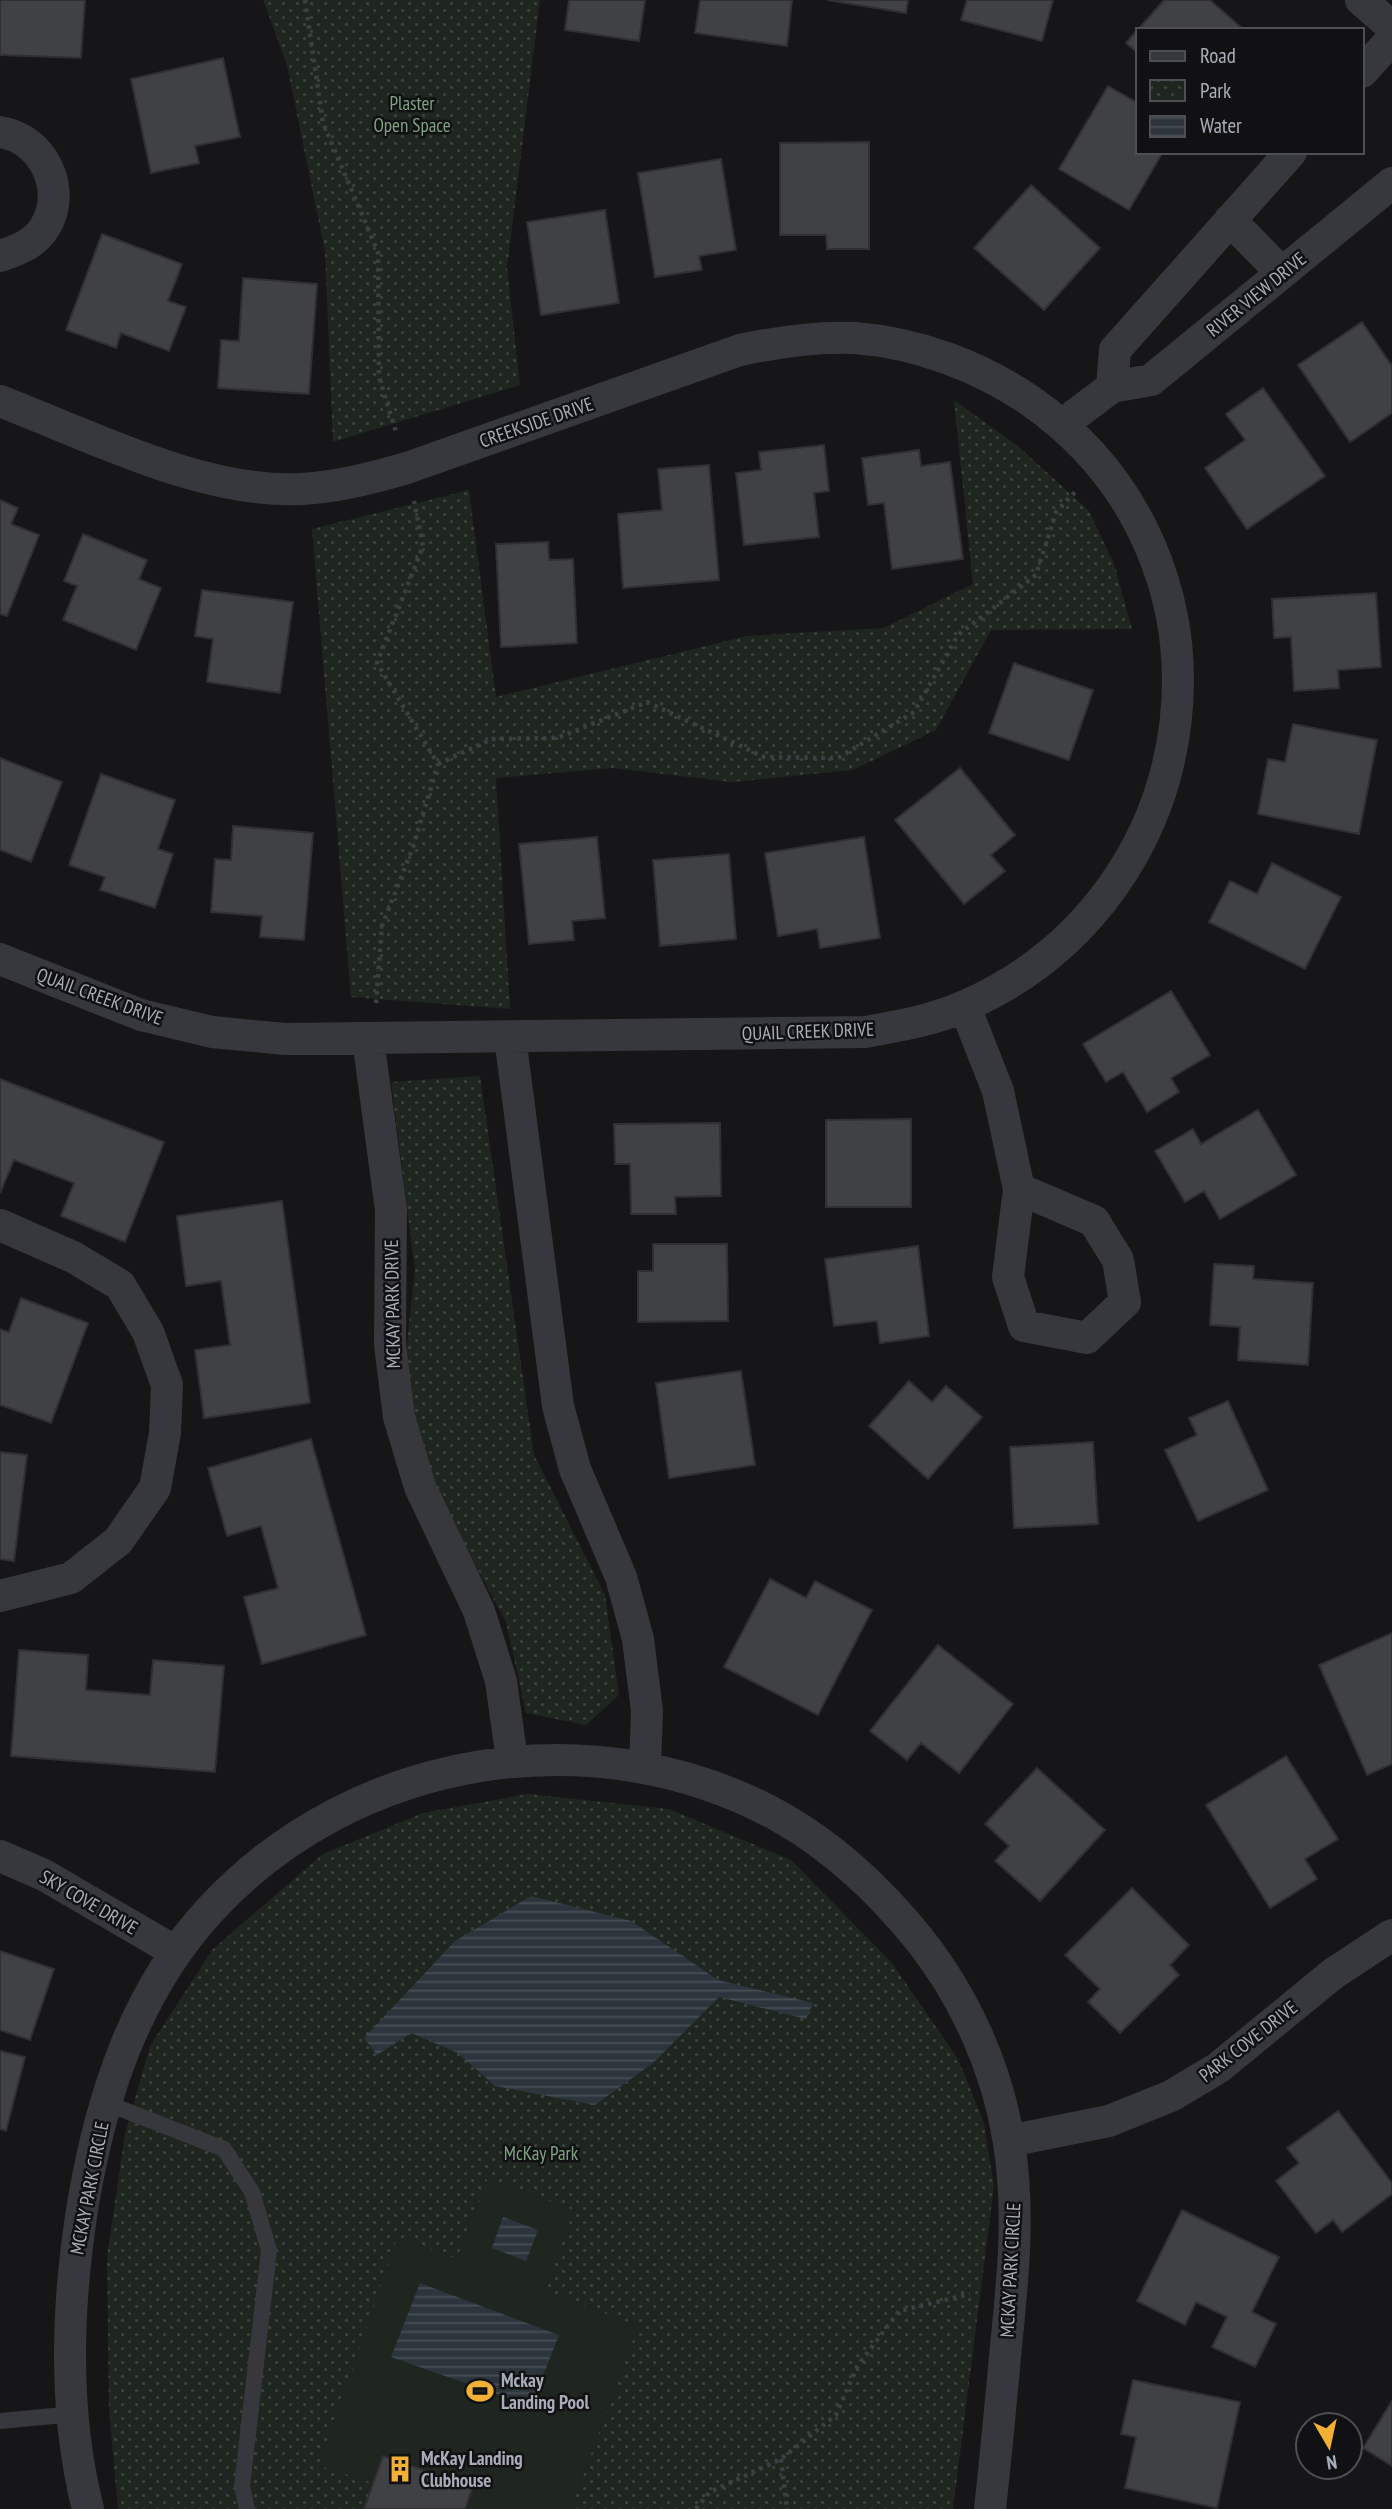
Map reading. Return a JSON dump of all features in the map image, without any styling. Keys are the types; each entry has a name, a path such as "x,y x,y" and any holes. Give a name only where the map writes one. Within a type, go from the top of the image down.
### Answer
{"street":[{"path":"1361,0 1392,27"},
{"path":"1364,70 1392,39"},
{"path":"0,132 12,134 42,156 52,178 54,195 53,209 35,239 0,256"},
{"path":"1112,387 1115,350 1289,154"},
{"name":"RIVER VIEW DRIVE","path":"1063,424 1112,387 1151,380 1392,183"},
{"path":"1230,220 1282,272"},
{"name":"CREEKSIDE DRIVE","path":"0,401 192,475 246,486 300,489 347,484 407,468 740,350 794,339 854,338 908,346 960,362 1009,387 1063,424"},
{"name":"QUAIL CREEK DRIVE","path":"0,959 141,1015 212,1032 285,1039 865,1032 919,1022 965,1007 1021,977 1065,943 1102,903 1136,853 1160,798 1175,739 1178,698 1174,624 1158,565 1132,511 1101,466 1063,424"},
{"path":"965,1007 998,1091 1019,1189 1008,1277 1024,1326 1087,1338 1125,1302 1118,1260 1094,1221 1019,1189"},
{"path":"510,1037 558,1406 575,1469 621,1577 638,1639 647,1712 645,1768"},
{"name":"MCKAY PARK DRIVE","path":"368,1039 391,1210 390,1345 399,1417 420,1487 479,1611 501,1681 512,1760"},
{"path":"0,1225 73,1257 120,1285 148,1332 167,1385 166,1433 155,1489 118,1541 71,1577 0,1596"},
{"name":"MCKAY PARK CIRCLE","path":"88,2509 74,2414 70,2339 75,2252 92,2151 114,2072 139,2013 176,1952 212,1908 265,1859 319,1822 377,1794 446,1771 512,1760 585,1759 645,1768 725,1790 783,1819 837,1855 892,1905 937,1962 970,2018 994,2078 1009,2140 1016,2205 1014,2268 990,2509"},
{"name":"SKY COVE DRIVE","path":"0,1856 44,1875 176,1952"},
{"name":"PARK COVE DRIVE","path":"1009,2140 1109,2121 1171,2096 1218,2068 1334,1973 1392,1935"}],"lane":[{"path":"106,2103 224,2149 252,2192 270,2250 242,2486 247,2509"},
{"path":"0,2421 74,2414"}],"path":[{"path":"305,0 323,123 378,252 379,377 407,468 423,546 377,663 438,764 413,847 382,926 377,1000 368,1039"},
{"path":"438,764 492,739 557,738 647,702 764,757 838,758 914,712 958,635 1036,576 1056,512 1101,466"},
{"path":"696,2509 710,2492 781,2459 836,2415 857,2367 899,2311 970,2294"},
{"path":"781,2459 787,2509"}],"green space":[{"name":"Plaster Open Space","path":"263,0 540,0 507,268 520,385 333,442 325,251 287,65"},
{"path":"954,400 1019,447 1089,511 1114,564 1132,629 991,630 936,730 853,770 732,782 613,768 496,778 510,1009 351,997 312,529 469,490 496,697 747,636 884,628 973,584"},
{"path":"480,1076 534,1455 605,1595 619,1695 586,1725 526,1713 506,1622 430,1482 404,1369 415,1270 391,1082"},
{"name":"McKay Park","path":"528,1794 669,1809 791,1860 892,1963 958,2059 984,2123 994,2186 953,2509 118,2509 109,2410 107,2256 125,2134 150,2046 213,1949 323,1854 423,1813"},
{"name":"Mckay Landing Pool","path":"488,2178 574,2210 544,2290 638,2326 571,2509 465,2509 472,2487 383,2456 373,2483 320,2466 397,2238 457,2259"}],"water":[{"path":"531,1896 631,1921 718,1980 813,2003 806,2019 719,1997 653,2063 595,2105 495,2086 458,2053 411,2033 377,2055 364,2038 455,1941"},
{"path":"503,2217 538,2230 526,2261 492,2248"},
{"path":"420,2283 559,2335 531,2406 391,2357"}],"building":[{"path":"0,0 85,0 81,58 0,55"},
{"path":"569,0 645,0 639,41 565,30"},
{"path":"700,0 792,0 787,46 695,33"},
{"path":"827,0 908,0 906,13"},
{"path":"967,0 1053,0 1042,41 961,20"},
{"path":"1164,0 1210,0 1242,28 1139,28"},
{"path":"1136,32 1136,51 1126,43"},
{"path":"223,58 240,137 195,146 199,163 151,173 131,79"},
{"path":"1108,86 1136,102 1136,154 1162,154 1129,210 1059,169"},
{"path":"869,142 869,249 827,249 826,235 780,235 780,143"},
{"path":"721,159 736,250 699,256 702,270 655,277 638,173"},
{"path":"1031,185 1100,248 1044,310 974,248"},
{"path":"605,210 619,303 541,315 527,222"},
{"path":"102,234 182,264 168,301 186,307 169,351 121,333 116,348 66,330"},
{"path":"243,278 317,284 309,394 218,388 221,340 239,341"},
{"path":"1362,322 1392,366 1392,413 1350,442 1298,365"},
{"path":"1263,388 1325,476 1247,529 1205,468 1245,440 1226,414"},
{"path":"824,445 829,491 814,493 819,537 744,545 736,473 761,470 759,452"},
{"path":"919,450 921,466 950,462 963,559 892,569 884,503 868,505 862,458"},
{"path":"709,465 719,580 623,588 618,514 662,510 658,469"},
{"path":"0,500 18,508 11,524 39,535 7,616 0,614"},
{"path":"83,534 147,560 139,579 161,588 136,650 63,620 77,586 64,581"},
{"path":"548,542 549,560 573,559 577,643 501,647 496,544"},
{"path":"202,590 293,602 280,693 207,682 213,639 195,636"},
{"path":"1376,593 1381,667 1338,670 1339,688 1294,691 1291,637 1274,638 1272,599"},
{"path":"1014,663 1093,690 1069,760 989,733"},
{"path":"1293,724 1377,740 1359,834 1258,814 1268,759 1285,762"},
{"path":"0,758 62,782 31,862 0,850"},
{"path":"960,768 1015,835 991,855 1005,871 964,904 895,820"},
{"path":"101,774 175,800 158,849 173,854 155,908 100,890 105,877 69,865"},
{"path":"233,826 313,833 304,940 260,937 262,916 211,912 215,859 231,860"},
{"path":"597,837 605,918 572,921 574,940 529,944 519,844"},
{"path":"864,837 880,938 820,948 817,929 778,936 765,853"},
{"path":"729,854 736,939 660,946 653,860"},
{"path":"1272,863 1341,897 1305,969 1209,922 1230,881 1257,894"},
{"path":"1171,991 1210,1055 1171,1078 1179,1092 1147,1112 1123,1072 1106,1082 1083,1044"},
{"path":"0,1079 164,1142 125,1242 61,1216 74,1183 14,1160 0,1193"},
{"path":"1258,1110 1296,1175 1220,1219 1204,1191 1185,1202 1155,1151 1193,1129 1201,1144"},
{"path":"911,1119 911,1207 826,1207 826,1120"},
{"path":"720,1123 721,1196 675,1197 676,1214 631,1214 630,1164 615,1164 614,1124"},
{"path":"282,1201 310,1403 204,1418 195,1350 230,1345 221,1281 186,1286 177,1216"},
{"path":"653,1244 727,1244 728,1321 638,1322 638,1271 653,1271"},
{"path":"918,1246 929,1336 880,1343 877,1321 834,1326 825,1259"},
{"path":"1214,1264 1254,1266 1253,1279 1313,1283 1308,1365 1238,1360 1240,1327 1210,1325"},
{"path":"21,1298 88,1323 51,1423 0,1405 0,1329 9,1332"},
{"path":"741,1371 755,1465 669,1478 656,1383"},
{"path":"909,1381 932,1402 946,1386 982,1417 928,1479 869,1426"},
{"path":"1228,1401 1268,1490 1198,1521 1165,1450 1197,1435 1189,1418"},
{"path":"311,1439 366,1635 262,1664 244,1597 278,1588 261,1526 227,1536 208,1468"},
{"path":"1093,1442 1098,1524 1014,1528 1010,1447"},
{"path":"0,1452 27,1455 14,1561 0,1559"},
{"path":"770,1579 806,1598 815,1581 872,1610 818,1715 724,1667"},
{"path":"1392,1633 1392,1764 1367,1775 1319,1665"},
{"path":"938,1645 1013,1704 959,1773 921,1743 907,1760 870,1731"},
{"path":"19,1650 88,1655 86,1690 150,1695 153,1660 224,1666 215,1772 11,1756"},
{"path":"1286,1756 1338,1839 1305,1859 1317,1879 1270,1908 1206,1805"},
{"path":"1037,1768 1105,1830 1040,1901 995,1861 1009,1846 985,1824"},
{"path":"1132,1888 1189,1945 1170,1965 1179,1975 1120,2033 1088,2002 1100,1989 1065,1955"},
{"path":"0,1951 54,1969 30,2040 0,2030"},
{"path":"0,2051 25,2057 6,2131 0,2129"},
{"path":"1338,2111 1392,2183 1392,2194 1342,2232 1333,2220 1316,2233 1276,2181 1299,2163 1287,2148"},
{"path":"1182,2210 1279,2257 1252,2312 1276,2324 1255,2367 1212,2347 1227,2317 1196,2302 1185,2325 1137,2301"},
{"path":"1133,2380 1240,2402 1217,2508 1125,2488 1136,2437 1121,2434"},
{"path":"1392,2401 1392,2466 1364,2446"},
{"name":"McKay Landing Clubhouse","path":"383,2456 473,2487 465,2509 364,2509"}],"place":[{"name":"Mckay Landing Pool","path":"480,2391"},
{"name":"McKay Landing Clubhouse","path":"400,2469"}]}
